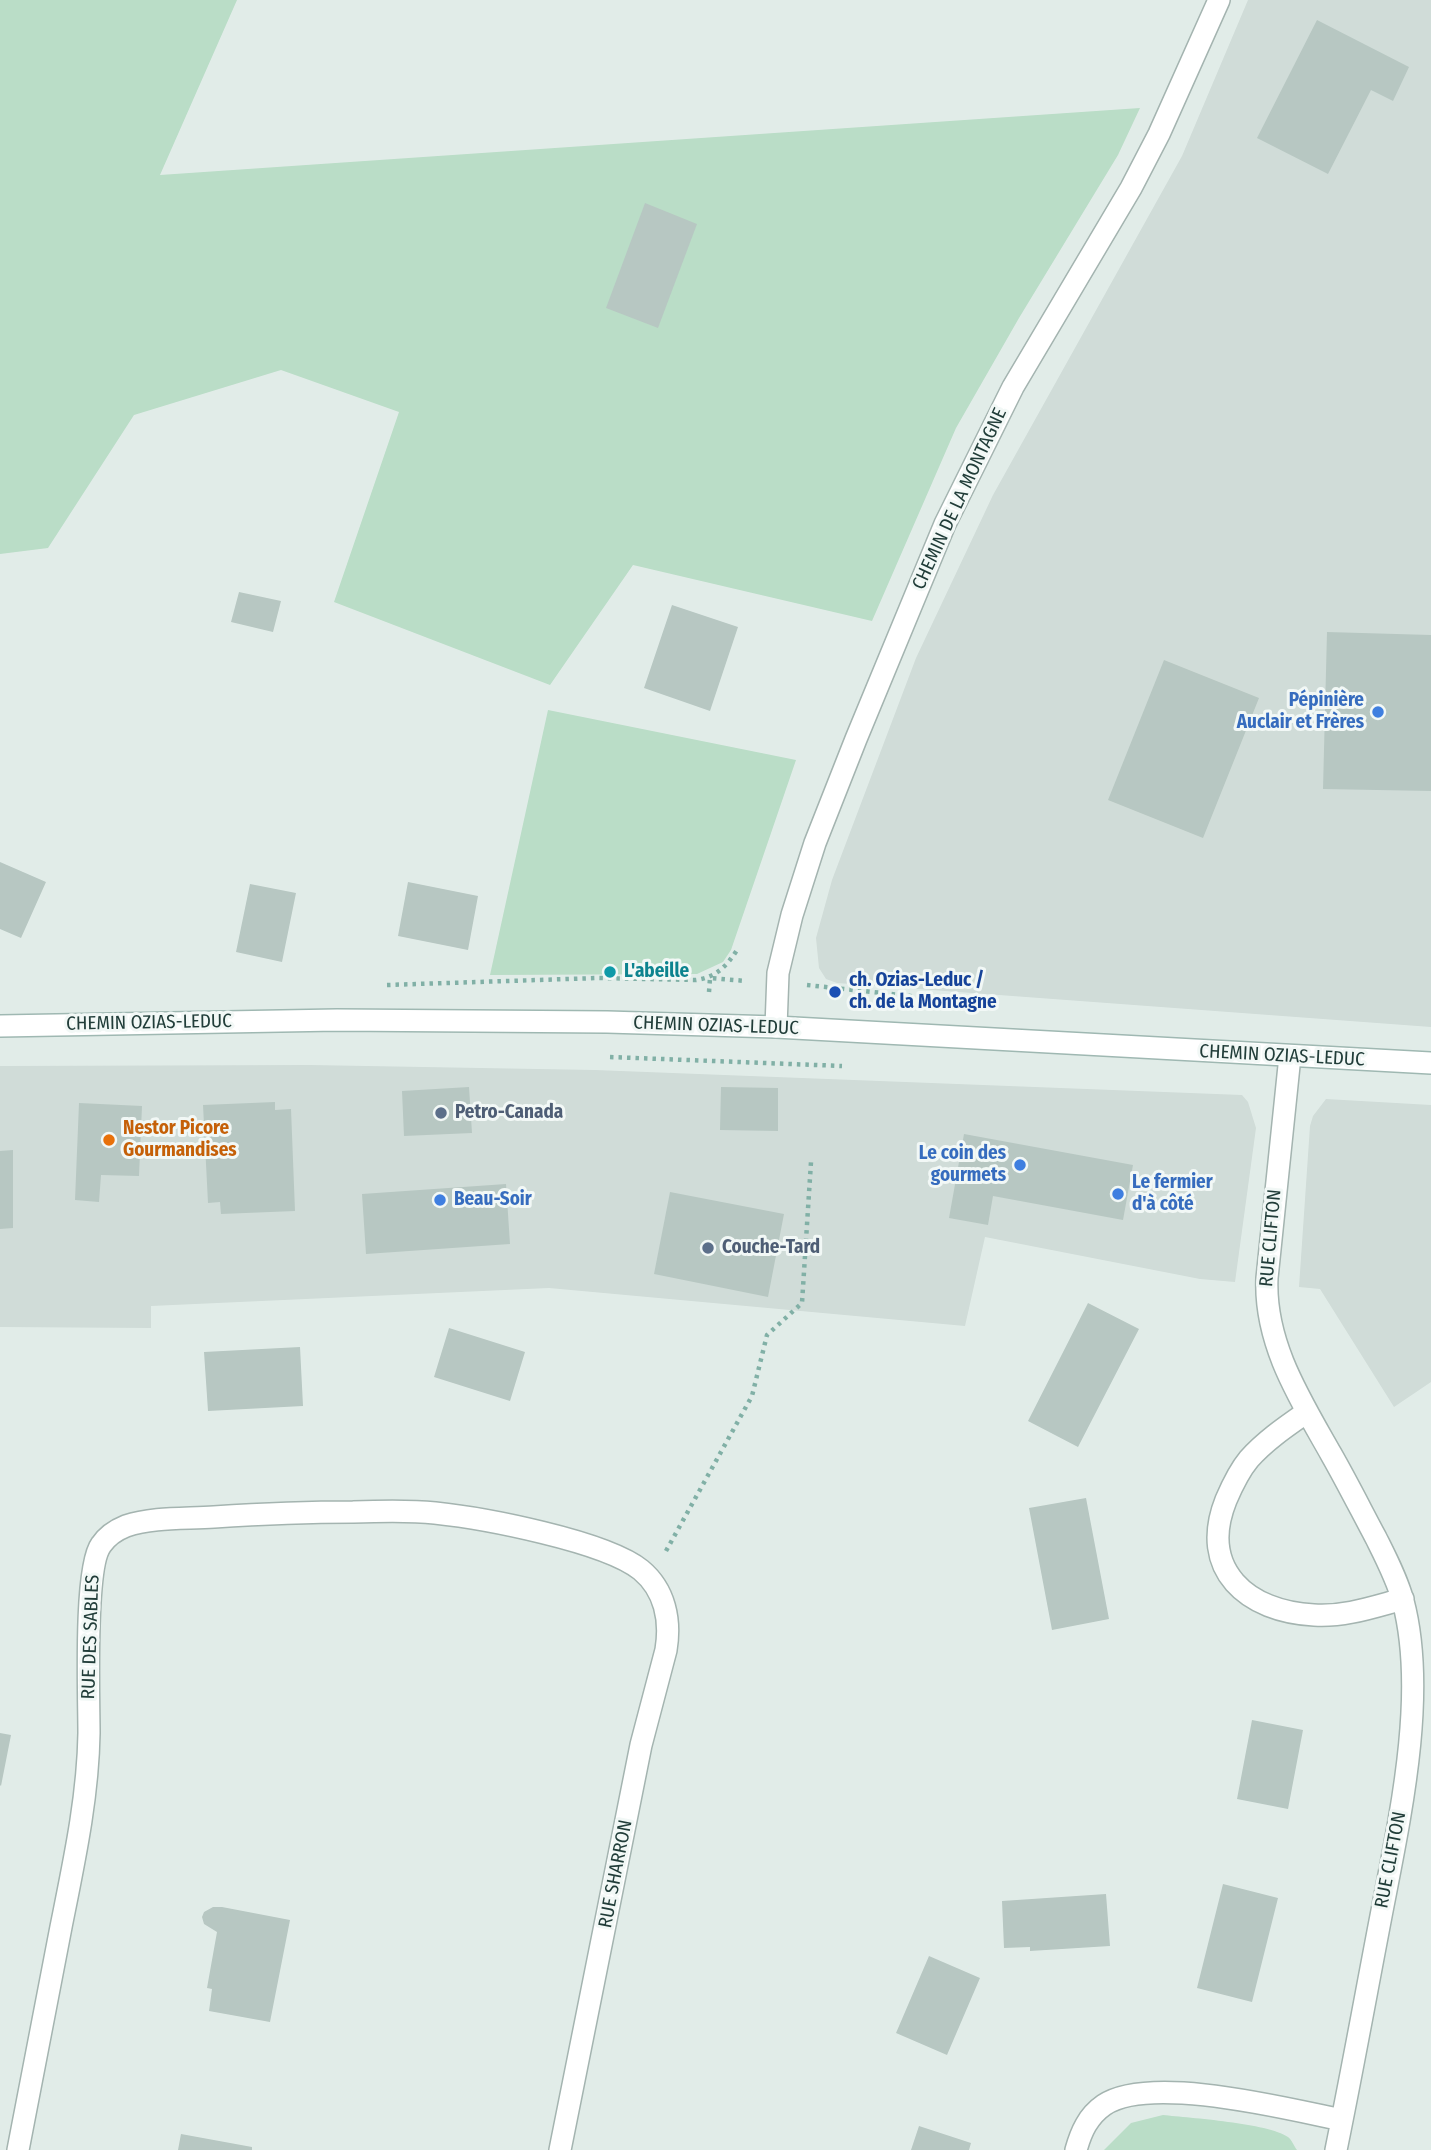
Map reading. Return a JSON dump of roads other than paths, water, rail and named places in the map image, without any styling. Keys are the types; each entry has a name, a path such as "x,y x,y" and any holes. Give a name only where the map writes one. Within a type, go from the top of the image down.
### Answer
{"street":[{"name":"CHEMIN DE LA MONTAGNE","path":"776,1027 778,973 792,915 815,844 945,524 1013,387 1131,188 1159,134 1219,0"},
{"name":"CHEMIN OZIAS-LEDUC","path":"0,1026 346,1020 607,1022 776,1027 1431,1063"},
{"name":"RUE CLIFTON","path":"1290,1056 1266,1302 1274,1340 1307,1412 1360,1508 1395,1579 1403,1599 1412,1661 1405,1782 1336,2150"},
{"path":"1307,1412 1259,1449 1238,1475 1224,1504 1218,1528 1219,1553 1224,1565 1237,1587 1247,1595 1268,1607 1299,1614 1352,1613 1403,1599"},
{"name":"RUE DES SABLES","path":"18,2150 82,1818 89,1737 92,1575 98,1550 109,1535 126,1526 169,1520 313,1512 435,1513 514,1527 573,1542 629,1562 649,1578 663,1600"},
{"name":"RUE SHARRON","path":"561,2150 641,1745 666,1650 668,1625 663,1600"},
{"path":"1076,2150 1083,2130 1096,2111 1115,2098 1127,2095 1186,2093 1232,2098 1342,2120"}],"place":[{"name":"Pépinière Auclair et Frères","path":"1378,712"},
{"name":"L'abeille","path":"610,972"},
{"name":"ch. Ozias-Leduc / ch. de la Montagne","path":"835,992"},
{"name":"Petro-Canada","path":"441,1113"},
{"name":"Nestor Picore Gourmandises","path":"109,1140"},
{"name":"Le coin des gourmets","path":"1020,1165"},
{"name":"Le fermier d'à côté","path":"1118,1194"},
{"name":"Beau-Soir","path":"440,1200"},
{"name":"Couche-Tard","path":"708,1248"}]}
